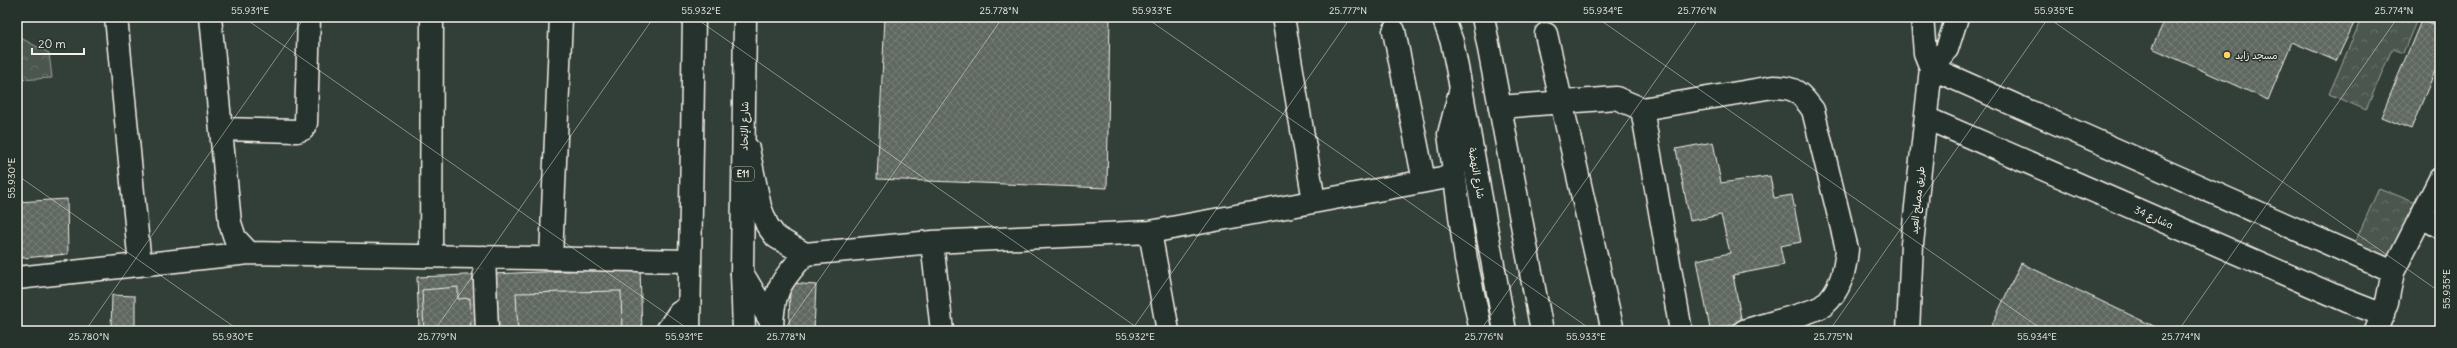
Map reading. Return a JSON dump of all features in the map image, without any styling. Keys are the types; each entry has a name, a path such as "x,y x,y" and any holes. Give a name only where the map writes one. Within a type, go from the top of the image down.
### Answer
{"street":[{"path":"116,17 140,265"},
{"path":"210,17 230,222 235,238 249,253"},
{"path":"221,128 297,131 303,129 306,123 309,17"},
{"path":"431,256 432,17"},
{"path":"551,258 561,17"},
{"path":"689,331 694,17"},
{"name":"شارع الإتحاد","path":"744,331 742,273 745,17"},
{"path":"745,49 753,17"},
{"path":"1283,17 1314,201"},
{"name":"شارع النهضة","path":"1443,17 1452,42 1505,331"},
{"path":"1483,17 1542,331"},
{"name":"طريق مصلح العيد","path":"1908,331 1912,244 1931,68 1925,53 1922,17"},
{"path":"1957,17 1947,50 1931,68 2393,272"},
{"path":"1394,31 1424,181"},
{"path":"1546,34 1613,331"},
{"path":"1500,107 1616,98 1642,109 1773,87 1789,87 1802,95 1813,110 1847,249 1845,270 1839,287 1823,306 1744,331"},
{"path":"1461,88 1449,134 1453,176 1466,260 1481,331"},
{"path":"1642,109 1681,331"},
{"name":"شارع 34a","path":"1926,118 2347,302 2379,323"},
{"path":"744,128 760,207 767,225 776,237 805,254 932,242 1150,232 1453,176"},
{"path":"2379,323 2393,272 2431,222 2440,179"},
{"path":"1150,232 1168,331"},
{"path":"932,242 942,331"},
{"path":"17,278 249,253 689,260"},
{"path":"772,327 774,299 782,279 805,254"},
{"path":"484,257 487,331"},
{"path":"742,273 772,327"},
{"path":"667,331 679,313 689,307"}],"green space":[{"path":"2362,17 2418,17 2403,53 2392,49 2366,110 2329,94"},
{"path":"17,36 49,53 52,78 17,80"},
{"path":"2379,188 2416,203 2392,252 2385,258 2353,247"}],"building":[{"path":"885,17 1110,17 1107,188 877,179"},
{"name":"مسجد زايد","path":"2166,17 2357,17 2336,61 2292,42 2268,100 2152,48"},
{"path":"2435,17 2440,17 2440,59 2411,129 2381,117 2421,21 2432,25"},
{"path":"1713,142 1721,183 1770,176 1774,198 1792,195 1801,242 1780,246 1784,265 1733,275 1742,323 1710,329 1697,260 1730,253 1721,215 1690,221 1676,149"},
{"path":"67,199 68,254 23,258 17,251 17,202"},
{"path":"2021,263 2164,331 1989,331"},
{"path":"640,268 642,331 419,331 417,277"},
{"path":"790,283 816,285 814,331 789,331"},
{"path":"458,287 458,299 470,298 471,331 424,331 422,290"},
{"path":"621,291 622,331 518,331 516,293"},
{"path":"112,295 135,296 135,331 111,331"}],"place":[{"name":"مسجد زايد","path":"2227,55"}]}
